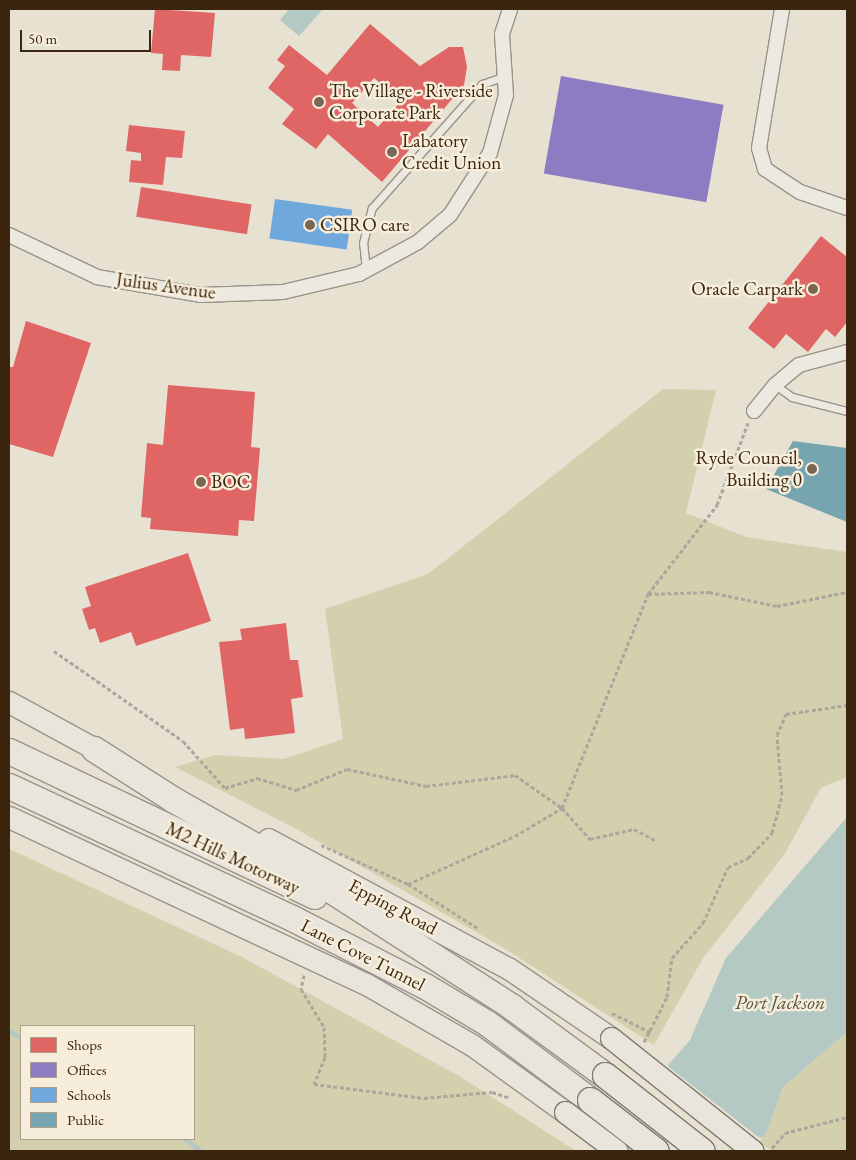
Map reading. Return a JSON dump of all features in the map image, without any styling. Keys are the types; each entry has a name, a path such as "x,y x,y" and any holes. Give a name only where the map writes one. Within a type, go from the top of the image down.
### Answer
{"highway":[{"path":"94,749 174,800 309,876 454,969"},
{"name":"M2 Hills Motorway","path":"9,751 305,892 454,969"},
{"path":"9,782 44,802"},
{"path":"9,786 44,802"},
{"name":"Lane Cove Tunnel","path":"44,802 425,986 486,1023 656,1151"},
{"name":"Lane Cove Tunnel","path":"454,969 605,1075 702,1151"}],"main road":[{"name":"Epping Road","path":"9,702 508,968 611,1038 762,1150"},
{"path":"9,817 366,984 472,1045 617,1151"}],"street":[{"path":"782,9 759,148 765,169 800,192 847,208"},
{"name":"Julius Avenue","path":"9,236 97,277 201,295 283,292 366,271 418,242 450,216 490,153 506,95 502,34 505,10"},
{"path":"754,411 775,385 799,365 847,352"}],"lane":[{"path":"366,271 364,233 372,208 482,84 505,76"},
{"path":"775,385 792,396 847,410"}],"path":[{"path":"315,844 408,884 514,836 562,808 648,594 717,505 754,411"},
{"path":"648,594 708,592 777,606 847,592"},
{"path":"54,650 183,741 225,788 257,778 296,790 347,769 426,786 514,775 562,808 590,839 634,829 657,841"},
{"path":"615,1015 652,1033 667,997 672,958 703,924 728,868 748,858 772,833 782,795 777,735 786,714 847,705"},
{"path":"305,972 300,988 324,1027 325,1057 314,1084 424,1098 492,1092 518,1100"},
{"path":"762,1150 786,1132 847,1116"}],"shaded area":[{"path":"663,389 716,390 686,513 746,537 847,552 847,777 821,788 784,855 703,958 654,1045 502,947 291,826 175,767 215,755 284,759 343,739 325,609 428,574"},
{"path":"9,849 242,957 461,1077 576,1151 9,1151"},
{"path":"847,1032 847,1151 772,1151 755,1139 765,1137 783,1087"}],"water":[{"path":"289,9 323,9 299,36 280,20"},
{"name":"Port Jackson","path":"847,817 847,1032 783,1087 765,1137 593,1151 690,1040 726,958"}],"pier":[{"path":"665,1064 762,1140 746,1151 590,1151"}],"building: Shops":[{"path":"155,9 215,13 211,57 181,55 180,71 162,70 163,54 151,53"},
{"name":"The Village - Riverside Corporate Park","path":"370,24 420,66 449,47 463,47 467,67 464,85 382,182 328,134 316,149 282,124 294,109 268,88 285,66 277,60 289,45 327,75","holes":["374,78 401,101 378,127 352,103"]},
{"path":"129,125 185,131 182,158 166,157 163,185 129,182 131,160 141,161 141,153 126,151"},
{"path":"141,187 252,205 247,234 136,217"},
{"name":"Oracle Carpark","path":"821,236 847,257 847,322 835,337 826,329 808,352 786,334 774,349 748,328"},
{"path":"26,321 91,343 53,457 9,444 9,367 13,367"},
{"name":"BOC","path":"168,385 255,392 251,447 260,448 254,521 239,520 238,536 150,529 151,518 141,517 147,443 163,445"},
{"path":"188,553 211,621 136,646 131,632 100,643 95,628 89,630 82,609 91,606 85,587"},
{"path":"286,623 290,660 298,660 303,697 291,699 295,733 245,739 244,728 230,730 219,642 242,640 240,629"}],"building: Offices":[{"path":"561,76 723,105 706,202 544,173"}],"building: Schools":[{"name":"CSIRO care","path":"275,199 352,210 347,249 269,239"}],"building: Public":[{"name":"Ryde Council, Building 0","path":"793,441 847,448 847,522 766,489"}],"waterway":[{"path":"9,1031 20,1037"},
{"path":"186,1140 201,1151"}],"place":[{"name":"The Village - Riverside Corporate Park","path":"319,102"},
{"name":"Labatory Credit Union","path":"392,152"},
{"name":"CSIRO care","path":"310,225"},
{"name":"Oracle Carpark","path":"813,289"},
{"name":"Ryde Council, Building 0","path":"812,469"},
{"name":"BOC","path":"201,482"}]}
